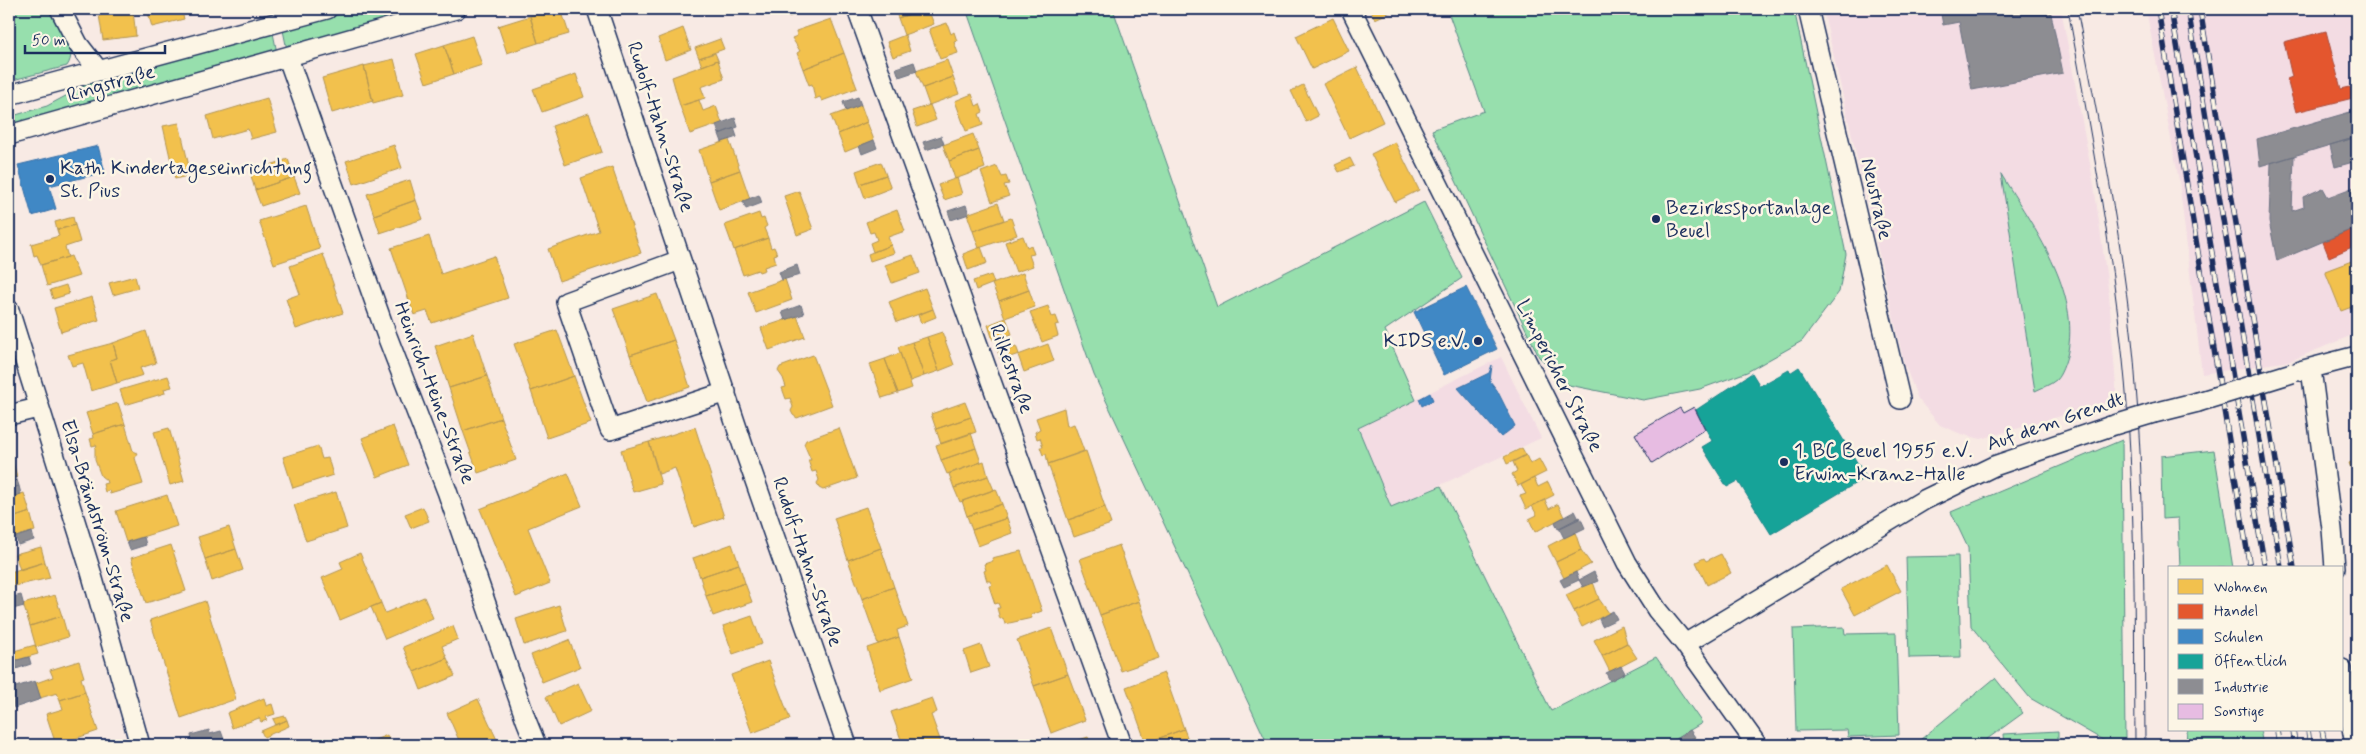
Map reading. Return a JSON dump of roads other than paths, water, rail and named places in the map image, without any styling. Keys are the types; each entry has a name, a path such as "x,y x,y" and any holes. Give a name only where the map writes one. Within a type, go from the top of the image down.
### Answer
{"street":[{"name":"Ringstraße","path":"9,95 327,9"},
{"name":"Ringstraße","path":"9,136 456,9"},
{"name":"Rudolf-Hahn-Straße","path":"597,9 680,260 847,745"},
{"name":"Rilkestraße","path":"857,9 1122,745"},
{"name":"Limpericher Straße","path":"1351,9 1627,563 1657,610 1685,644 1757,745"},
{"name":"Neustraße","path":"1808,9 1900,399"},
{"path":"61,11 78,44 99,71"},
{"name":"Heinrich-Heine-Straße","path":"288,58 387,336 447,490 536,745"},
{"path":"680,260 566,302 610,430 726,392"},
{"name":"Elsa-Brändström-Straße","path":"9,310 38,408 91,572 140,745"},
{"name":"Auf dem Grendt","path":"1685,644 1924,500 1994,466 2111,426 2357,356"},
{"path":"2311,369 2332,529 2335,566"},
{"path":"9,415 38,408"},
{"path":"2344,681 2355,745"}],"tram line":[{"path":"2068,9 2106,228 2123,360 2132,504 2135,745"},
{"path":"2077,9 2117,228 2134,360 2142,504 2145,745"}],"railway":[{"path":"2158,9 2250,566"},
{"path":"2171,9 2265,566"},
{"path":"2188,9 2281,566"},
{"path":"2200,9 2294,566"},
{"path":"2277,732 2279,745"},
{"path":"2293,732 2295,745"},
{"path":"2308,732 2310,745"},
{"path":"2322,732 2325,745"}],"place":[{"name":"Kath. Kindertageseinrichtung St. Pius","path":"50,179"},
{"name":"Bezirkssportanlage Beuel","path":"1656,219"},
{"name":"KIDS e.V.","path":"1478,341"},
{"name":"1. BC Beuel 1955 e.V. Erwin-Kranz-Halle","path":"1784,462"}]}
